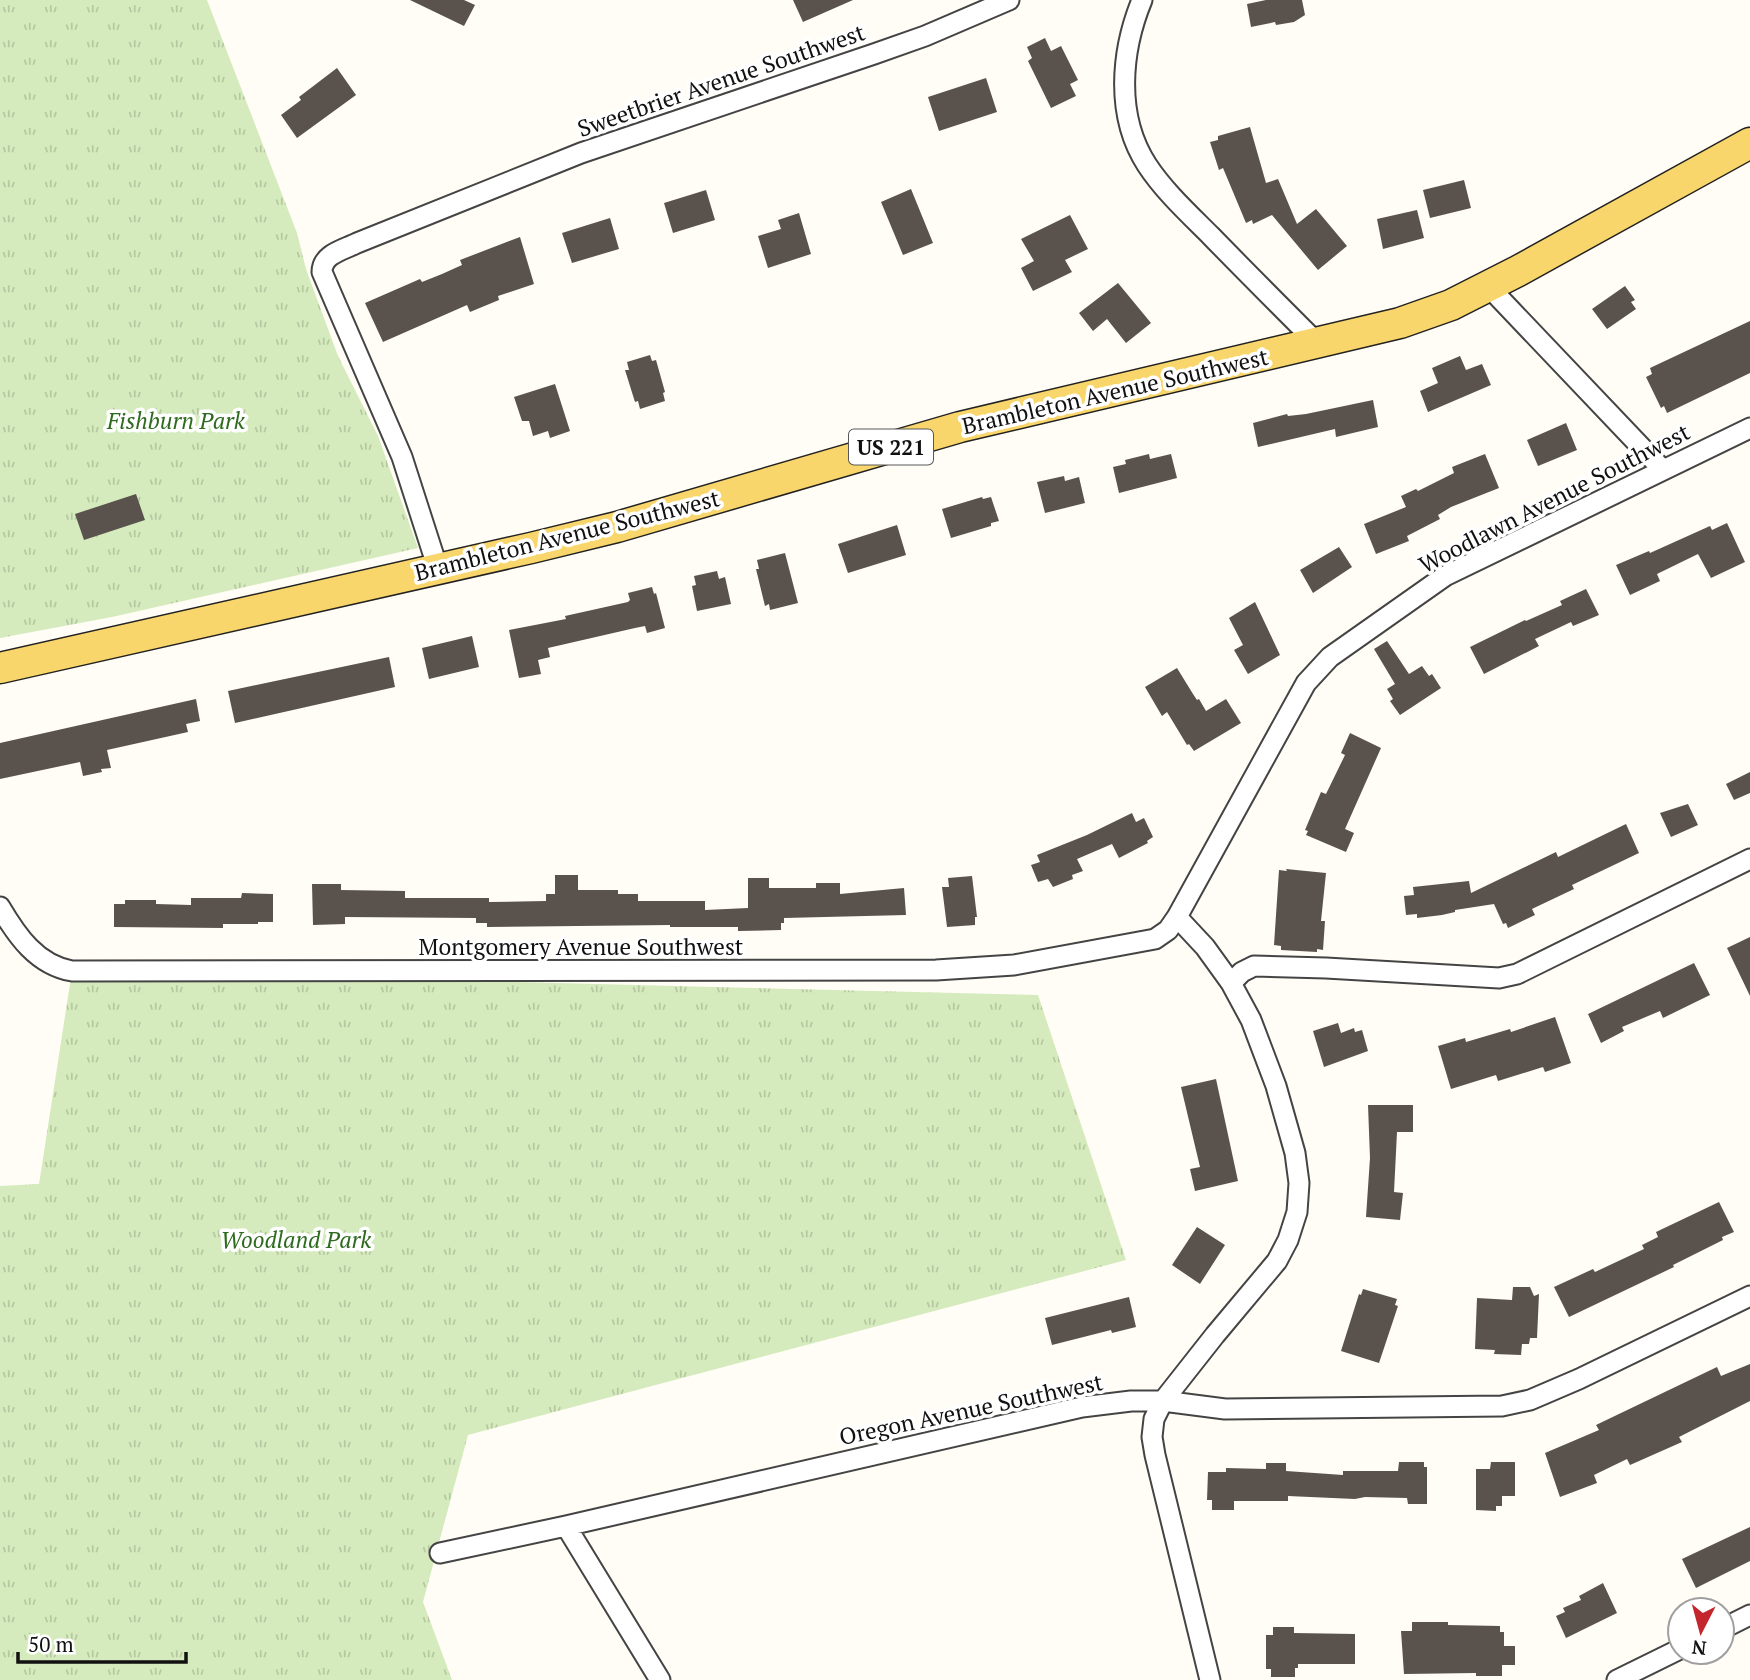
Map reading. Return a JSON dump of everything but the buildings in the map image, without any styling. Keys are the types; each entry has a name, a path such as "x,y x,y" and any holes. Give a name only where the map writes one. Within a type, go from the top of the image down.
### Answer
{"main road":[{"name":"Brambleton Avenue Southwest","path":"0,668 617,527 960,427 1400,323 1451,305 1489,286 1750,143"}],"street":[{"name":"Sweetbrier Avenue Southwest","path":"438,569 402,457 322,272 326,258 581,153 925,36 1009,0"},
{"path":"1142,0 1127,50 1124,81 1134,139 1146,164 1180,204 1317,342"},
{"path":"1489,286 1663,470"},
{"name":"Woodlawn Avenue Southwest","path":"1177,917 1306,683 1330,657 1445,576 1750,428"},
{"path":"1231,983 1242,972 1254,966 1499,978 1517,974 1750,859"},
{"name":"Montgomery Avenue Southwest","path":"0,908 22,941 40,958 72,971 974,969 1014,965 1137,944 1155,939 1168,930 1177,917"},
{"path":"1177,917 1205,947 1231,983 1251,1020 1276,1086 1295,1153 1299,1183 1297,1212 1288,1240 1272,1268 1163,1401 1154,1419 1152,1437 1210,1680"},
{"name":"Oregon Avenue Southwest","path":"440,1553 1049,1413 1131,1401 1163,1401 1225,1409 1502,1406 1530,1400 1579,1379 1750,1296"},
{"path":"566,1526 660,1680"},
{"path":"1617,1680 1666,1656"}],"green space":[{"name":"Fishburn Park","path":"0,0 207,0 297,233 306,269 338,356 378,436 418,548 112,617 0,638"},
{"name":"Woodland Park","path":"72,971 1038,995 1126,1260 468,1435 423,1602 452,1680 0,1680 0,1186 39,1184"}]}
